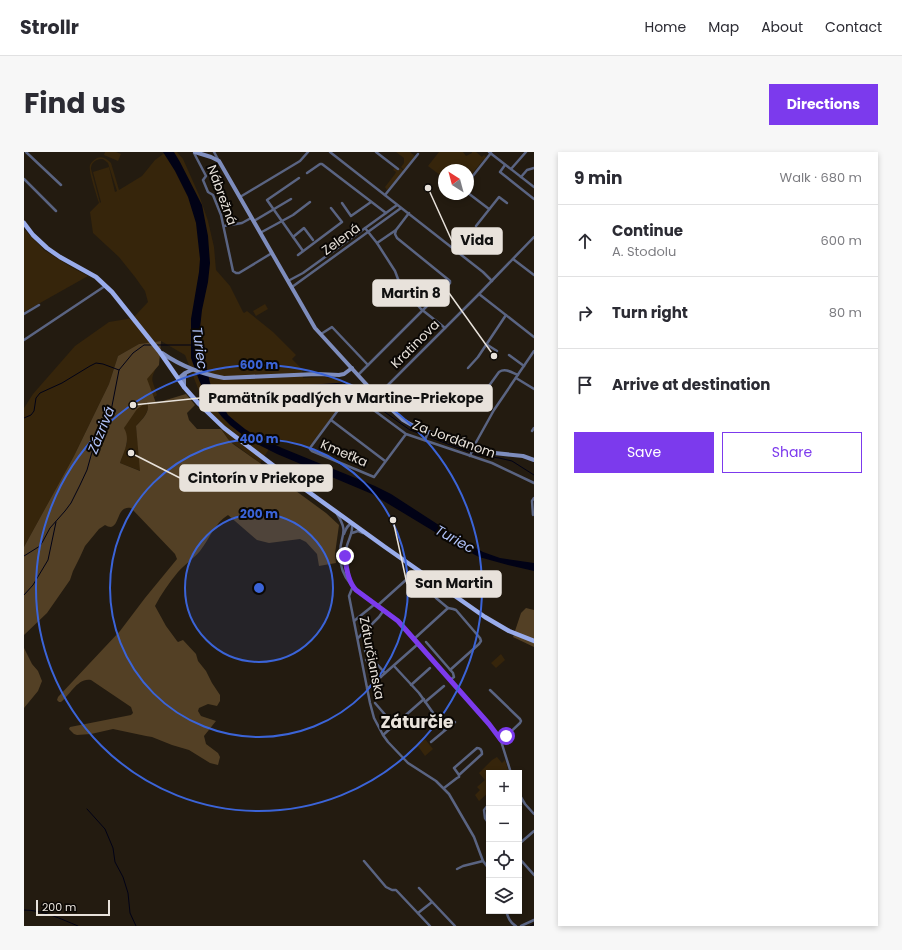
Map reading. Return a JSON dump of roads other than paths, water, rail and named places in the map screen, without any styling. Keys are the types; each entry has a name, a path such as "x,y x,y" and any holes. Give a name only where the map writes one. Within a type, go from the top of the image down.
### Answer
{"main road":[{"path":"24,223 33,235 52,252 90,274 106,286 118,299 159,352 184,387 224,428 254,452 335,511 485,617 508,631 534,641"}],"street":[{"path":"26,152 61,185"},
{"path":"194,152 204,153 219,161"},
{"name":"Nábrežná","path":"194,152 206,176 203,180 208,192 213,195 221,215 233,271 236,274 239,273 272,253"},
{"path":"214,152 310,319 321,334 377,396 408,423 427,434 472,450 492,454 523,456 534,460"},
{"path":"240,197 300,161 308,152"},
{"path":"330,152 409,213 483,272 492,281"},
{"path":"376,152 398,169"},
{"path":"511,169 526,152"},
{"path":"474,174 490,153 534,187"},
{"path":"385,195 418,154"},
{"path":"306,172 322,164 386,213"},
{"path":"505,165 500,172 534,199"},
{"path":"521,177 527,170 534,168"},
{"path":"299,178 267,200 303,251"},
{"path":"24,179 56,211"},
{"path":"476,226 498,197 507,203"},
{"path":"474,198 489,209"},
{"path":"224,226 253,220 274,210 291,199"},
{"path":"260,233 293,215 310,202"},
{"path":"342,202 351,216 371,202"},
{"name":"Zelená","path":"288,281 303,273 397,205"},
{"path":"298,255 342,222 331,208"},
{"name":"Zelená","path":"292,287 401,208"},
{"path":"377,243 396,230 409,213"},
{"path":"293,236 304,228 313,240"},
{"path":"365,228 377,243 405,288 423,310 445,328"},
{"path":"358,375 450,283 450,279 397,238 395,234 396,230"},
{"name":"Kratinova","path":"377,396 534,237"},
{"path":"513,259 534,275"},
{"path":"24,340 106,286"},
{"path":"479,294 534,337"},
{"path":"24,314 39,306"},
{"path":"468,368 478,357 506,315"},
{"path":"321,334 332,327 368,365"},
{"path":"486,344 497,351"},
{"path":"470,456 494,410 534,351"},
{"path":"159,352 176,363 193,370 224,378 317,374 339,375 344,374 352,368"},
{"path":"509,355 524,366"},
{"path":"178,379 185,373 193,370"},
{"path":"475,405 499,372 503,370 506,370 534,389"},
{"path":"184,387 185,373"},
{"name":"Za Jordánom","path":"331,420 350,394 352,394 406,434 492,463 534,483"},
{"name":"Kmeťka","path":"385,462 331,420 310,448 312,451 374,477 406,434"},
{"path":"425,440 427,434"},
{"path":"533,515 532,501 534,498"},
{"path":"335,511 343,526 340,565 347,582 352,585 361,595 398,621 489,724 501,740 510,770"},
{"path":"343,536 349,525 352,523"},
{"name":"Záturčianska","path":"352,523 352,533 348,542 345,556 346,566 352,585 349,596 374,718 388,742 408,763 429,776 444,788 474,837 486,865"},
{"path":"352,533 358,531 370,536"},
{"path":"354,621 407,579 415,577 448,608 456,610 480,638 481,641 479,644 450,670"},
{"path":"414,639 448,608"},
{"path":"357,638 380,617 384,610"},
{"path":"426,642 454,675 454,677 450,680"},
{"path":"367,689 418,644"},
{"path":"365,651 385,673"},
{"path":"366,660 381,677"},
{"path":"394,666 424,701 444,730"},
{"path":"411,685 430,668"},
{"path":"383,735 444,686"},
{"path":"490,690 520,719 520,723 501,740"},
{"path":"375,703 394,725"},
{"path":"431,742 455,722"},
{"path":"444,788 459,777 459,774 482,754 479,748 477,748 454,768 459,774"},
{"path":"522,799 534,814"},
{"path":"486,808 484,810 486,820"},
{"path":"521,842 534,831"},
{"path":"364,861 382,883 389,889 396,890 430,926"},
{"path":"457,868 483,861"},
{"path":"522,861 534,875"},
{"path":"419,888 455,926"},
{"path":"418,913 432,902"},
{"path":"507,914 510,921 516,926"},
{"path":"521,926 534,920"}],"water":[{"name":"Turiec","path":"163,152 174,152 202,205 208,236 210,263 200,328 202,348 210,383 228,415 253,434 282,448 391,494 483,552 500,558 534,563 534,571 479,557 372,494 277,454 249,440 222,417 207,398 191,358 191,319 200,259 196,223 188,197 175,171"}],"waterway":[{"name":"Zázrivá","path":"24,556 40,546 50,528 71,503 87,470 92,452 111,411 119,370 133,353 144,345 151,345"},
{"name":"Zázrivá","path":"157,345 191,345"},
{"path":"24,418 31,415 34,411 36,398 40,393 62,383 90,366 96,363 119,370"},
{"path":"213,392 344,383 410,430 477,455 512,461 534,475"},
{"path":"24,595 33,585 48,560 56,522"},
{"path":"87,809 105,829 113,848 115,862 123,877 128,893 130,913 136,926"},
{"path":"24,910 45,913 78,926"},
{"path":"530,926 534,924"}],"place":[{"name":"Vida","path":"428,188"},
{"name":"Martin 8","path":"494,356"},
{"name":"Pamätník padlých v Martine-Priekope","path":"133,405"},
{"name":"Cintorín v Priekope","path":"131,453"},
{"name":"San Martin","path":"393,520"}],"district":[{"name":"Záturčie","path":"417,722"}]}
